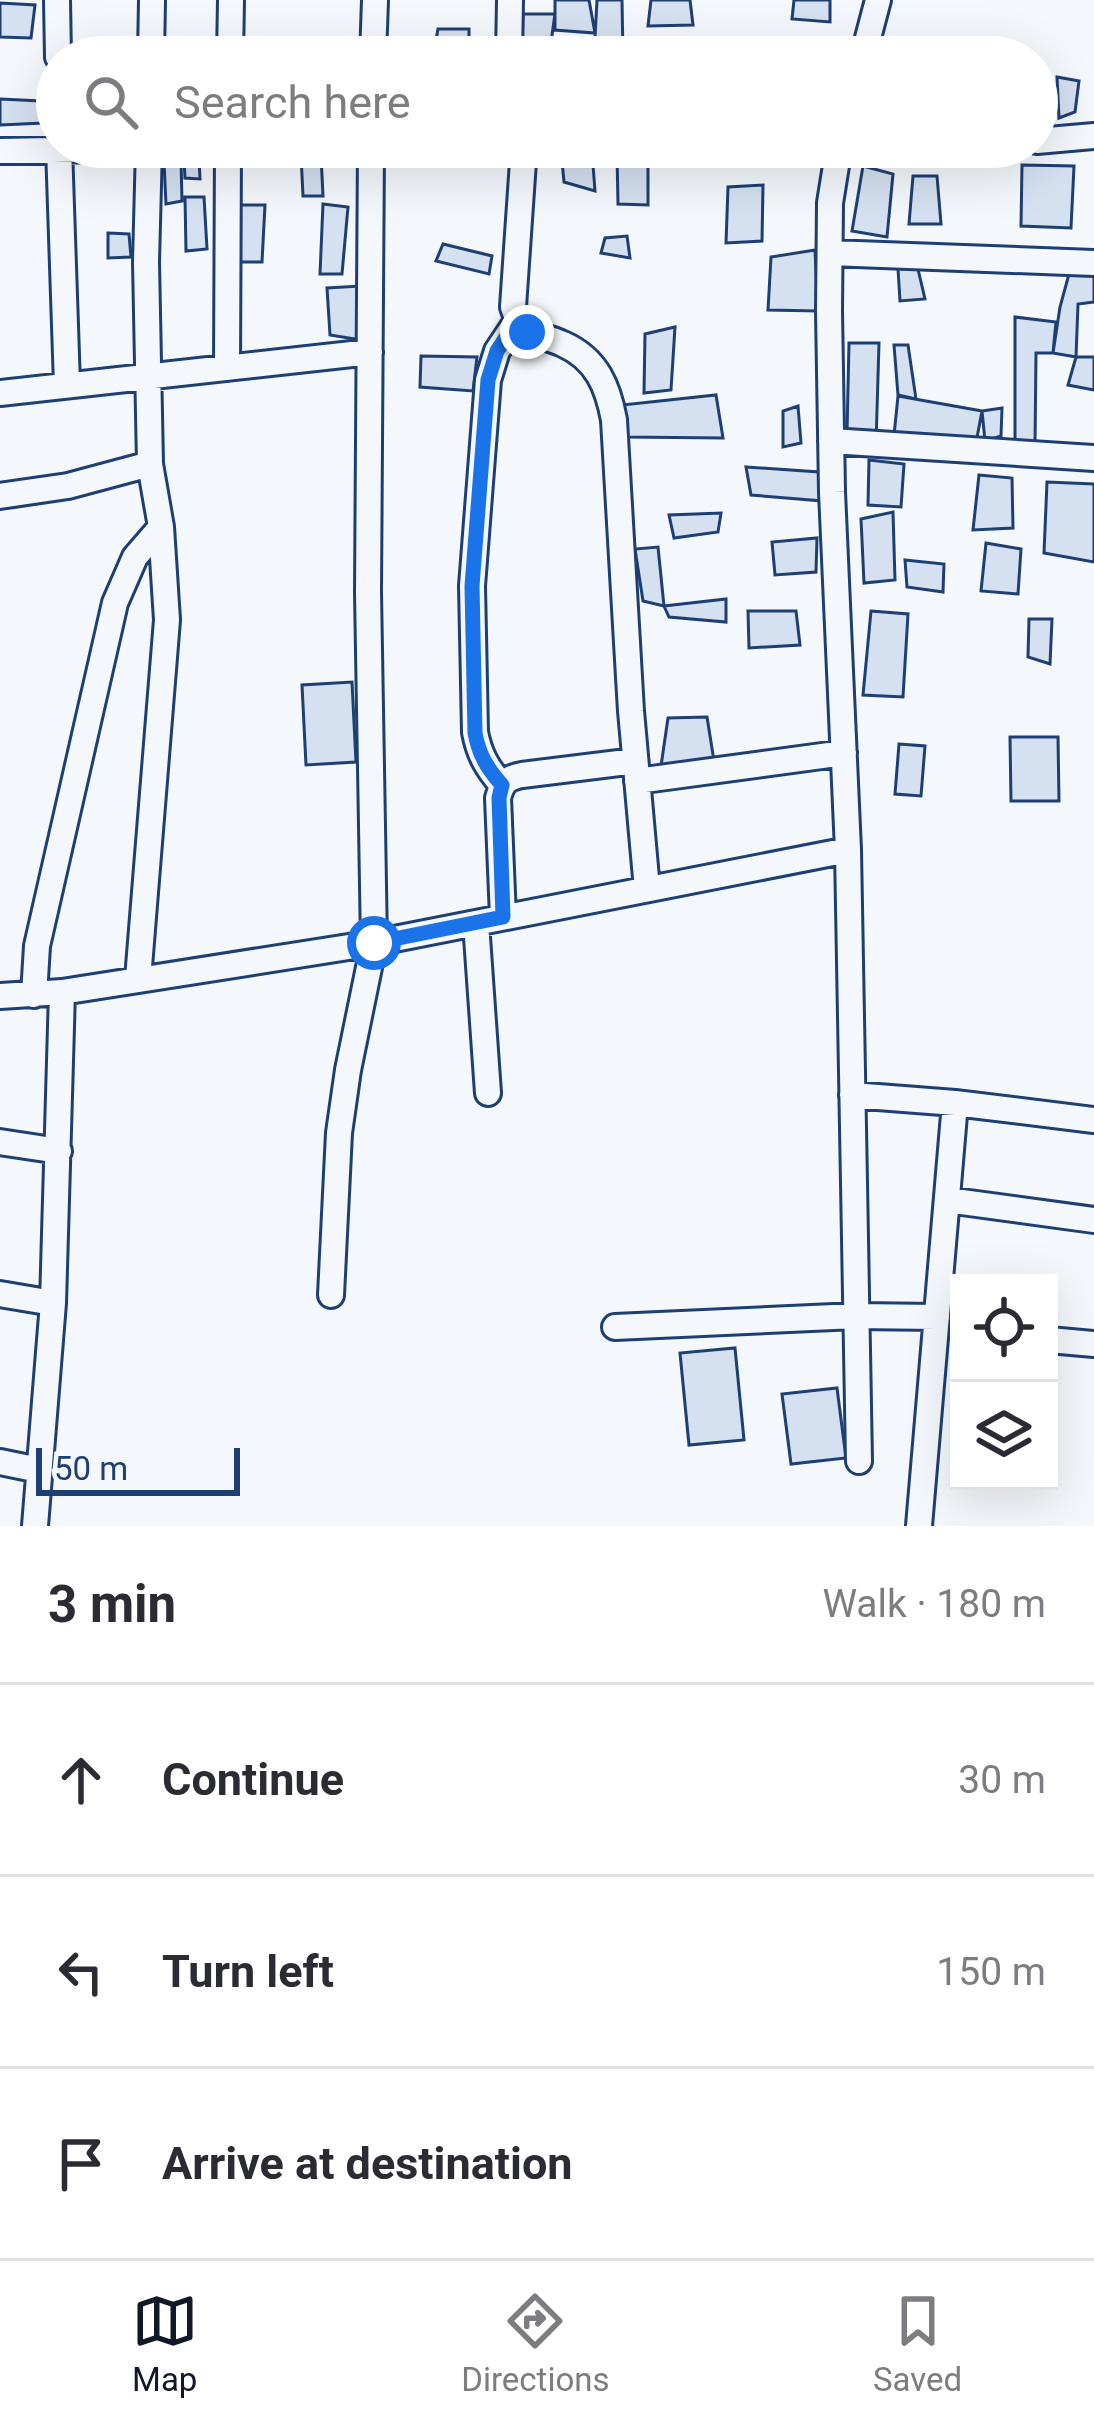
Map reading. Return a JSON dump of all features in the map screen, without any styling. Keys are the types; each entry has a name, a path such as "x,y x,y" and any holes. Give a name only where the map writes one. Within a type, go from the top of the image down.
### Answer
{"street":[{"path":"57,0 58,36"},
{"path":"151,36 152,0"},
{"path":"231,36 232,0"},
{"path":"374,36 375,0"},
{"path":"509,36 510,0"},
{"path":"869,36 878,0"},
{"path":"1058,139 1094,136"},
{"path":"0,151 36,149"},
{"path":"60,168 67,386"},
{"path":"138,979 166,620 166,572 150,464 148,168"},
{"path":"227,368 228,168"},
{"path":"331,1295 340,1133 374,943 368,592 370,168"},
{"path":"522,168 512,307 517,321 527,332 566,345 587,359 603,377 610,396 647,889"},
{"path":"836,168 830,203 831,442 848,850 859,1461"},
{"path":"830,253 1094,263"},
{"path":"502,785 479,753 475,733 472,586 488,380 497,351 517,321"},
{"path":"0,392 370,352"},
{"path":"831,442 1094,458"},
{"path":"0,496 68,486 150,464"},
{"path":"34,995 37,946 115,603 135,557 161,527"},
{"path":"503,917 499,798 509,778 844,753"},
{"path":"0,996 62,992 374,943 848,850"},
{"path":"476,923 488,1093"},
{"path":"35,1526 53,1303 62,992"},
{"path":"852,1095 955,1102 1094,1120"},
{"path":"921,1526 944,1328 946,1200 955,1102"},
{"path":"0,1142 58,1151"},
{"path":"946,1200 1094,1220"},
{"path":"0,1294 53,1303"},
{"path":"615,1327 856,1316 944,1328"},
{"path":"1058,1341 1094,1344"},
{"path":"0,1462 39,1470"}],"building":[{"path":"555,0 589,0 595,33 555,30"},
{"path":"597,0 622,0 623,36 595,36"},
{"path":"651,0 690,0 693,25 648,26"},
{"path":"794,0 830,0 830,22 792,19"},
{"path":"0,3 35,5 31,38 0,37"},
{"path":"523,14 555,14 552,36 522,36"},
{"path":"438,29 469,29 469,36 437,36"},
{"path":"1058,77 1079,81 1075,112 1059,118"},
{"path":"0,99 36,101 36,123 0,125"},
{"path":"1074,166 1071,228 1021,226 1022,168"},
{"path":"164,168 181,168 182,201 166,204"},
{"path":"184,168 199,168 200,179 185,178"},
{"path":"302,168 322,168 323,196 303,196"},
{"path":"563,168 593,168 595,191 564,182"},
{"path":"617,168 648,168 648,205 618,204"},
{"path":"863,168 893,174 887,237 852,231"},
{"path":"913,176 937,176 941,224 909,224"},
{"path":"763,185 762,241 726,243 728,187"},
{"path":"185,197 204,197 207,249 186,251"},
{"path":"323,204 348,207 342,274 320,274"},
{"path":"237,205 265,205 262,262 234,262"},
{"path":"108,233 129,234 131,257 108,258"},
{"path":"627,236 630,258 601,253 605,238"},
{"path":"443,244 492,256 489,274 436,261"},
{"path":"815,250 818,311 768,310 771,257"},
{"path":"917,265 925,299 900,301 898,269"},
{"path":"1069,274 1094,274 1094,302 1078,304 1076,357 1053,353"},
{"path":"361,286 361,340 330,335 327,288"},
{"path":"1015,317 1056,322 1053,353 1036,353 1035,446 1015,442"},
{"path":"675,327 671,390 644,393 645,334"},
{"path":"849,343 879,343 876,444 847,434"},
{"path":"894,345 908,345 916,399 898,395"},
{"path":"421,356 477,357 473,391 420,387"},
{"path":"1076,357 1094,357 1094,390 1068,385"},
{"path":"716,395 723,438 625,437 622,405"},
{"path":"898,396 982,411 976,443 893,445"},
{"path":"798,406 801,443 783,447 783,411"},
{"path":"1002,408 1001,436 985,441 982,411"},
{"path":"869,460 904,464 901,507 868,505"},
{"path":"746,467 819,472 823,501 751,495"},
{"path":"979,475 1012,478 1013,528 973,530"},
{"path":"1047,482 1094,484 1094,562 1044,553"},
{"path":"893,512 895,580 864,583 861,519"},
{"path":"721,513 718,532 674,538 669,515"},
{"path":"817,538 816,572 775,575 772,542"},
{"path":"986,543 1021,549 1018,594 981,591"},
{"path":"658,547 664,606 643,601 635,549"},
{"path":"905,560 944,564 943,592 907,587"},
{"path":"726,599 726,622 669,617 664,606"},
{"path":"748,611 796,611 800,645 749,648"},
{"path":"871,611 908,614 903,697 863,695"},
{"path":"1029,619 1052,619 1050,664 1028,657"},
{"path":"352,682 356,762 306,765 302,685"},
{"path":"707,717 714,761 661,766 668,718"},
{"path":"1010,737 1058,737 1059,801 1011,801"},
{"path":"899,744 925,746 921,796 895,794"},
{"path":"735,1348 744,1440 689,1445 680,1353"},
{"path":"837,1388 846,1458 791,1464 782,1394"}],"route":[{"path":"374,943 503,917 502,785 479,753 475,733 472,586 488,380 497,351 517,321 527,332"}]}
